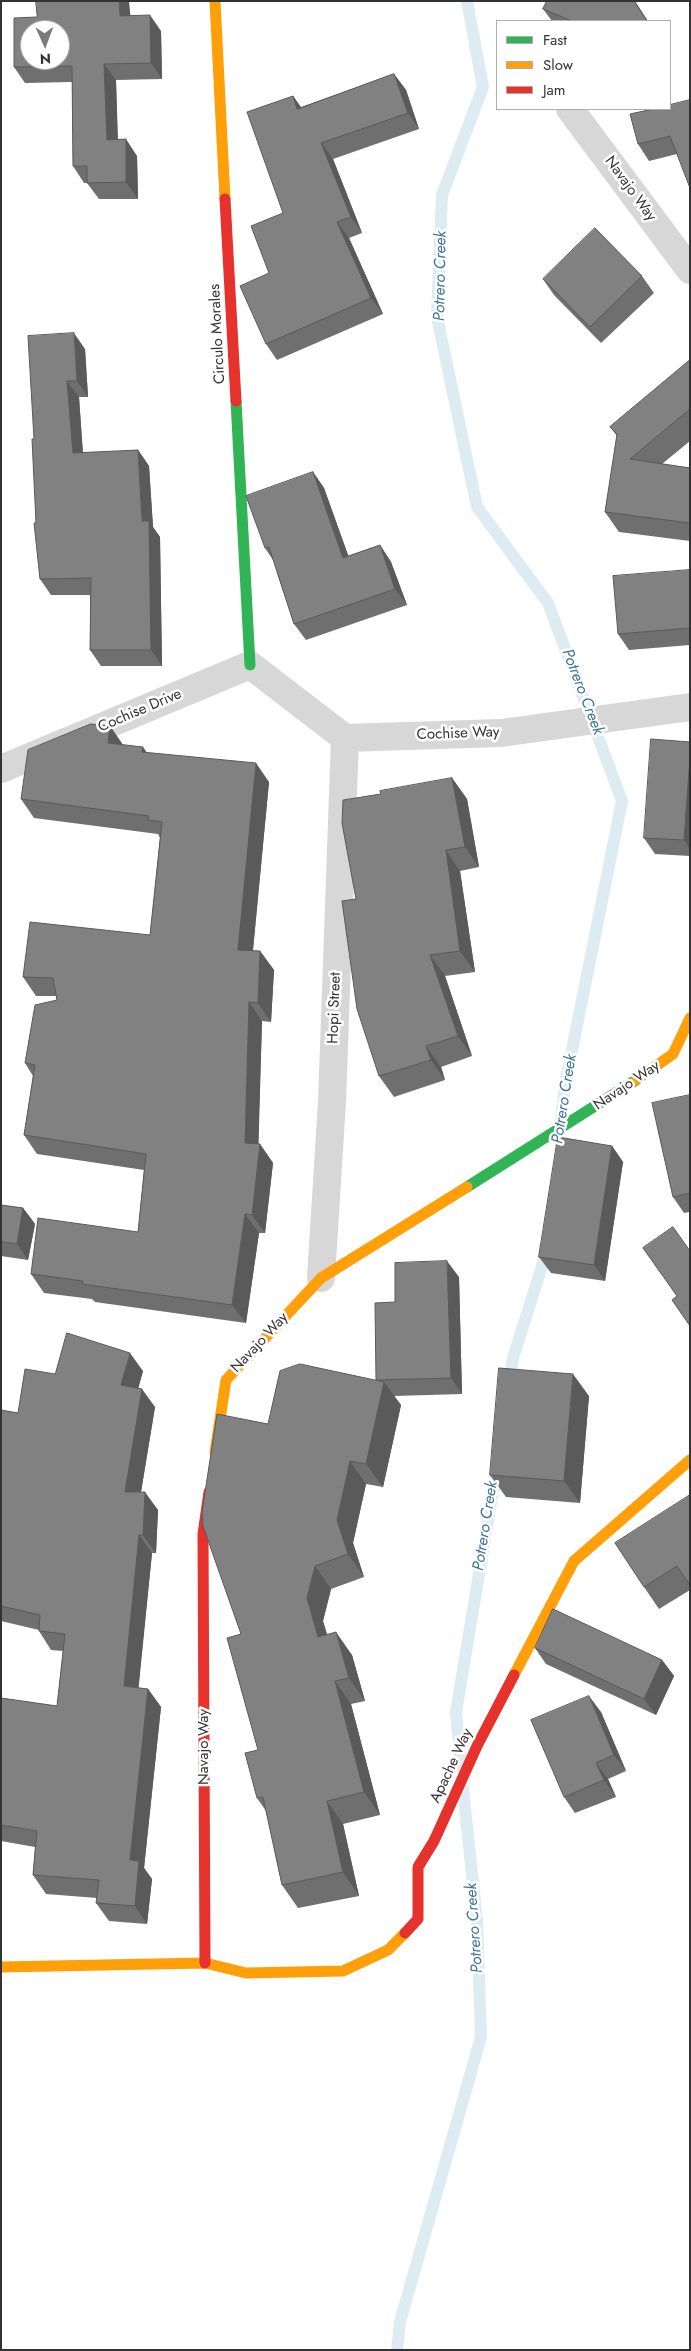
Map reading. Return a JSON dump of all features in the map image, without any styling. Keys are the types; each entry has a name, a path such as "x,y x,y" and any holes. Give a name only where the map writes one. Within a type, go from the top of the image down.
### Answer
{"street":[{"name":"Circulo Morales","path":"215,1 250,665"},
{"name":"Navajo Way","path":"571,110 690,270"},
{"path":"250,665 345,738"},
{"name":"Cochise Drive","path":"1,768 250,665"},
{"name":"Cochise Way","path":"345,738 501,733 690,707"},
{"name":"Hopi Street","path":"321,1278 332,1102 345,738"},
{"name":"Navajo Way","path":"205,1963 203,1534 226,1380 321,1278 522,1155 613,1096 673,1054 690,1018"},
{"name":"Apache Way","path":"1,1967 205,1963 246,1973 343,1971 388,1950 418,1919 418,1867 434,1840 477,1746 574,1561 690,1460"}],"building":[{"path":"36,1 119,1 120,16 150,15 151,63 104,64 107,140 126,139 126,182 87,183 87,166 73,166 70,20 20,20 20,67 14,67 14,18 37,17"},
{"path":"547,1 634,1 646,20 570,20 543,9"},
{"path":"394,74 408,113 321,143 351,217 337,222 371,298 266,344 240,286 269,273 251,226 283,213 247,112 293,96 297,109"},
{"path":"690,100 690,188 670,136 638,144 630,114 648,110 671,110 671,105"},
{"path":"595,228 642,276 590,327 543,279"},
{"path":"74,333 77,381 67,381 73,453 138,450 142,521 149,521 151,650 90,650 91,578 40,579 34,523 36,523 32,439 34,439 28,336"},
{"path":"690,360 690,409 630,459 690,468 690,523 605,512 617,434 610,427"},
{"path":"313,472 343,558 380,545 395,589 294,624 269,547 265,548 246,496"},
{"path":"690,570 690,628 618,634 613,576"},
{"path":"91,724 110,726 108,743 143,747 142,752 256,763 238,950 260,951 258,1003 249,1002 245,1143 260,1144 252,1215 245,1214 232,1305 82,1284 83,1281 31,1274 38,1218 138,1232 146,1154 24,1135 35,1065 25,1063 35,1005 57,1000 53,978 23,977 30,922 150,935 162,822 148,820 149,816 21,799 28,750"},
{"path":"651,739 690,742 684,840 644,838"},
{"path":"452,778 465,847 446,850 460,951 430,955 458,1036 426,1046 431,1060 379,1076 357,1009 342,901 356,899 342,823 343,800 381,794 380,791"},
{"path":"690,1095 690,1193 673,1197 652,1103"},
{"path":"558,1137 612,1146 594,1265 539,1257"},
{"path":"1,1205 23,1208 17,1244 1,1242"},
{"path":"673,1227 690,1251 690,1326 672,1300 677,1296 643,1248"},
{"path":"447,1261 451,1378 376,1380 375,1303 395,1302 395,1263"},
{"path":"67,1333 130,1353 121,1385 142,1389 125,1492 145,1492 143,1535 139,1535 124,1686 148,1689 130,1860 139,1861 135,1906 96,1903 99,1880 33,1875 37,1831 1,1825 1,1698 57,1706 65,1634 39,1631 40,1615 1,1606 1,1410 18,1413 25,1369 55,1374"},
{"path":"300,1364 384,1382 366,1464 350,1461 337,1520 348,1554 315,1566 307,1598 318,1637 336,1632 349,1678 335,1681 364,1792 327,1801 343,1872 282,1885 263,1797 257,1798 245,1753 258,1750 227,1638 241,1634 203,1526 202,1512 217,1414 268,1424 280,1371"},
{"path":"499,1368 573,1374 564,1481 490,1475"},
{"path":"690,1495 690,1585 677,1566 644,1587 615,1543"},
{"path":"553,1609 662,1660 644,1699 535,1648"},
{"path":"589,1696 614,1755 596,1763 604,1780 564,1797 531,1720"}],"waterway":[{"name":"Potrero Creek","path":"467,1 483,87 442,195 437,317 477,507 548,603 622,801 565,1085 560,1128"},
{"name":"Potrero Creek","path":"509,1384 513,1358 543,1263 545,1247"},
{"name":"Potrero Creek","path":"461,1767 456,1712 497,1466"},
{"name":"Potrero Creek","path":"397,2350 400,2322 481,2037 477,1921 463,1790"}],"traffic: fast":[{"path":"236,401 250,665"},
{"path":"467,1187 636,1080"}],"traffic: slow":[{"path":"215,1 225,199"},
{"path":"636,1080 673,1054 690,1018"},
{"path":"215,1452 226,1380 321,1278 467,1187"},
{"path":"514,1675 574,1561 690,1460"},
{"path":"1,1967 205,1963 246,1973 343,1971 388,1950 405,1933"}],"traffic: jam":[{"path":"225,199 236,401"},
{"path":"205,1963 203,1534 209,1492"},
{"path":"405,1933 418,1919 418,1867 434,1841 477,1746 514,1675"}]}
